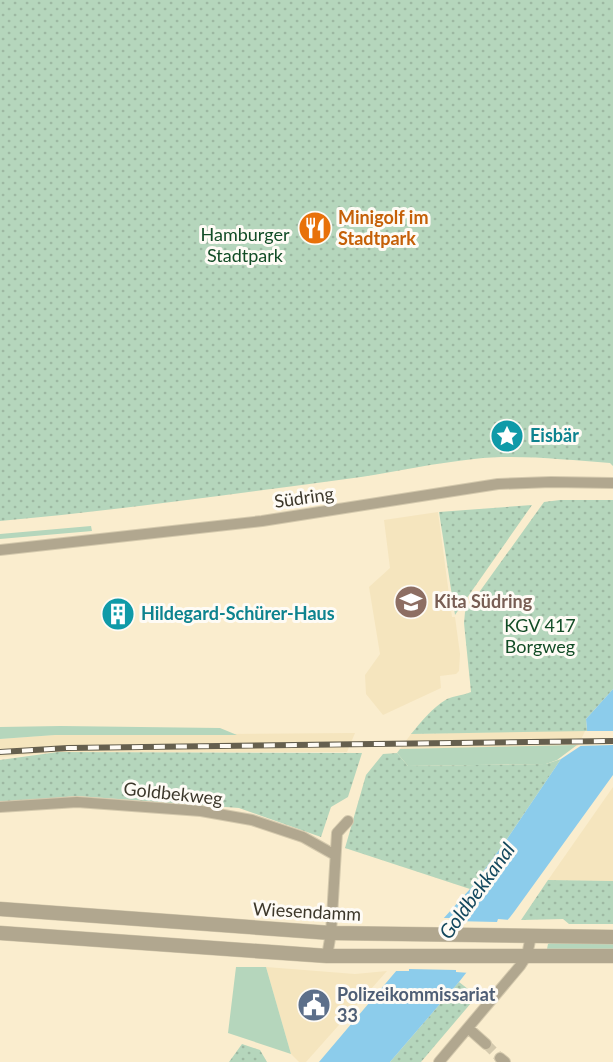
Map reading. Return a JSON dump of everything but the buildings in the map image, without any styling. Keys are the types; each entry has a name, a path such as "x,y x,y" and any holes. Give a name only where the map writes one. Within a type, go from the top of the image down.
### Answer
{"street":[{"name":"Südring","path":"0,550 262,521 498,484 613,483"},
{"name":"Goldbekweg","path":"0,807 77,802 201,811 252,820 303,837 335,855"},
{"path":"327,956 331,933 337,833 348,821"},
{"name":"Wiesendamm","path":"0,909 331,933 613,937"},
{"path":"0,933 327,956 613,956"},
{"path":"439,1062 520,966 527,955 531,936"},
{"path":"468,1028 486,1044"}],"shaded area":[{"name":"Kita Südring","path":"438,512 452,617 455,617 460,654 459,671 456,674 440,676 441,688 383,715 366,694 365,675 380,654 369,587 390,568 384,520"},
{"path":"585,731 578,746 400,749 411,734"},
{"path":"355,733 347,752 58,752 0,757 0,739 55,735"},
{"path":"613,787 613,881 548,880"},
{"path":"266,967 355,974 387,971 306,1062 299,1062 291,1054"}],"green space":[{"name":"Hamburger Stadtpark","path":"0,0 613,0 613,466 610,463 542,458 474,459 226,495 0,521"},
{"name":"KGV 417 Borgweg","path":"613,500 613,689 586,719 587,731 411,734 442,703 450,698 471,692 464,623 465,612 544,502"},
{"name":"KGV 417 Borgweg","path":"532,505 455,615 439,512"},
{"path":"91,526 92,531 0,539 0,534"},
{"path":"0,727 220,728 237,735 55,735 0,739"},
{"path":"577,745 557,760 546,764 408,766 397,753 400,749"},
{"path":"58,752 362,753 348,797 331,807 321,837 239,808 77,796 0,803 0,760"},
{"path":"397,753 408,766 546,764 561,759 470,889 345,848 366,775 383,754"},
{"path":"548,880 613,881 613,924 569,924 563,919 521,920"},
{"path":"550,943 613,943 613,951 549,951 547,949"},
{"path":"236,967 266,967 291,1054 228,1033"},
{"path":"459,982 477,996 421,1062 390,1062"},
{"path":"242,1044 260,1050 267,1062 229,1062"}],"water":[{"name":"Goldbekkanal","path":"613,689 613,775 514,912 459,982 390,1062 319,1062 470,889 561,759 588,741 586,719"}],"pier":[{"path":"585,731 613,731 613,745 578,746 585,739"},
{"path":"441,918 453,918 453,921 510,920 470,973 456,972 456,970 392,971"}],"tunnel":[{"path":"486,1044 500,1058"}],"railway":[{"path":"0,752 68,748 613,741"}],"place":[{"name":"Minigolf im Stadtpark","path":"315,228"},
{"name":"Eisbär","path":"507,436"},
{"name":"Kita Südring","path":"411,602"},
{"name":"Hildegard-Schürer-Haus","path":"118,614"},
{"name":"Polizeikommissariat 33","path":"314,1005"}]}
